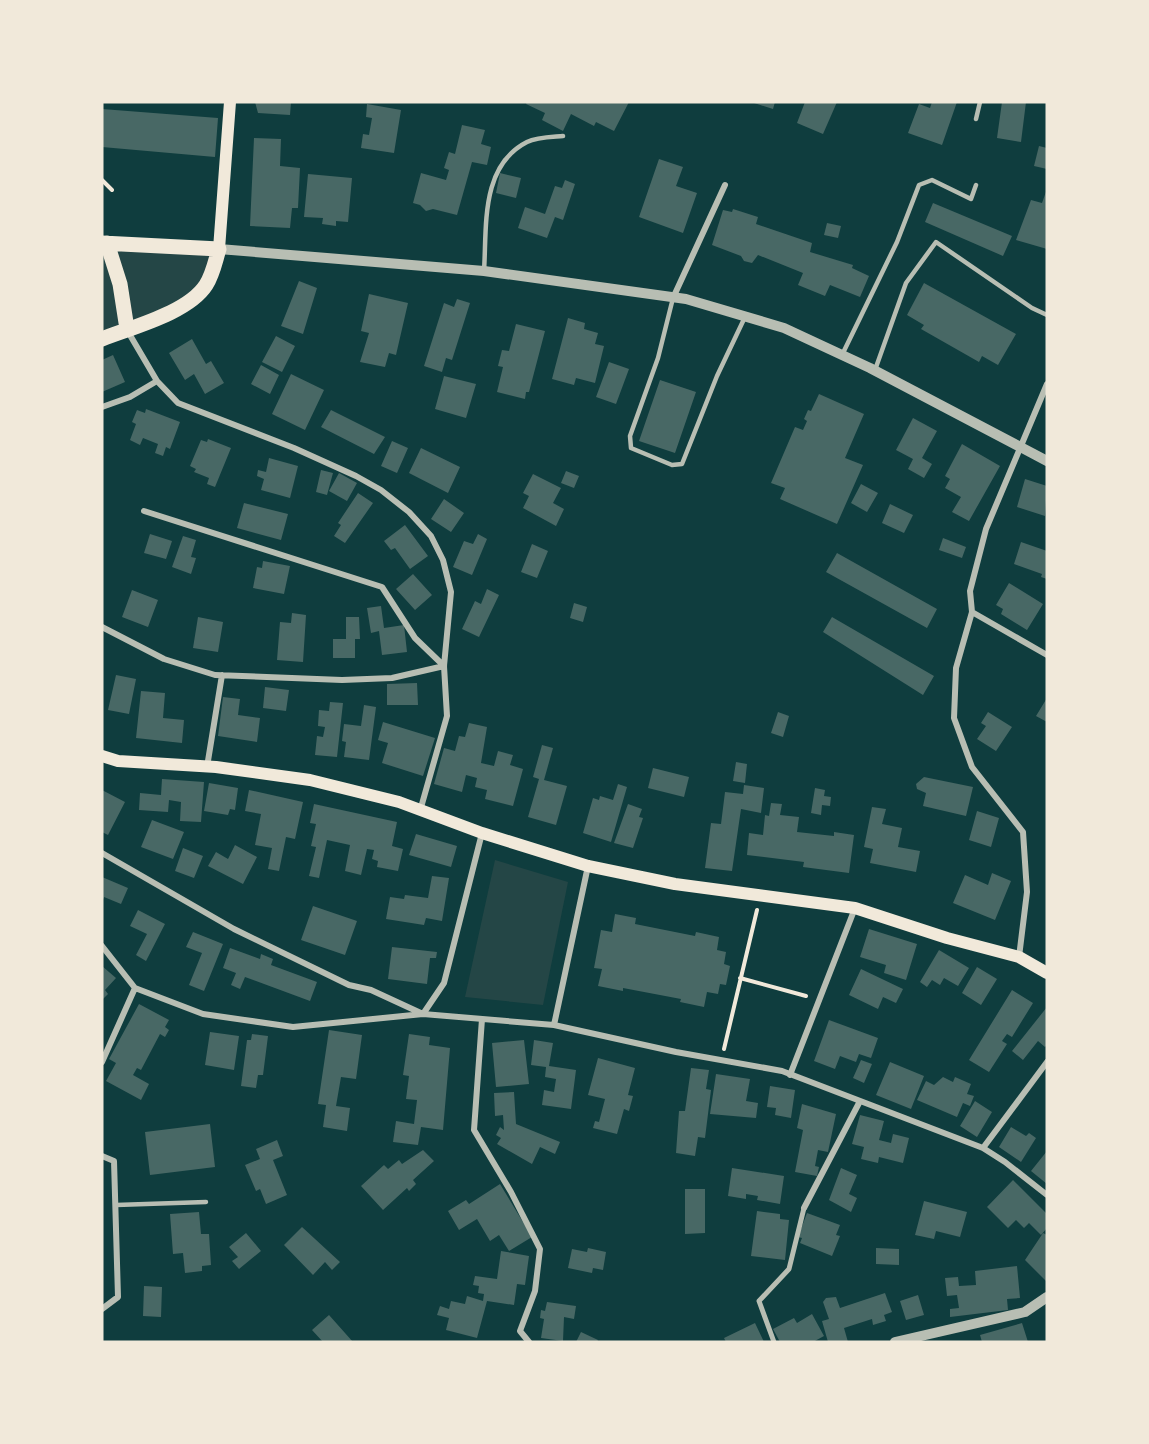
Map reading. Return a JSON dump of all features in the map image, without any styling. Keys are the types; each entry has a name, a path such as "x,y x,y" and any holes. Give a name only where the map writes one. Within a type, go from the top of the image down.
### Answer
{"main road":[{"path":"102,339 184,305 198,295 213,272 219,249 230,102"},
{"path":"127,329 120,284 104,243 219,249"},
{"path":"102,756 118,760 207,767 310,780 399,802 482,834 588,866 675,884 855,909 946,938 1019,957 1047,973"}],"street":[{"path":"673,298 724,185"},
{"path":"219,249 484,271 673,298 784,328 875,370 1047,461"},
{"path":"127,329 157,381 178,403 330,464 381,490 409,512 431,536 443,560 451,592 444,666 447,716 420,810"},
{"path":"102,407 130,397 157,381"},
{"path":"1019,957 1027,892 1023,832 972,767 954,718 956,668 972,612 970,591 986,529 1047,384"},
{"path":"144,510 382,587 416,638 444,666"},
{"path":"972,612 1047,655"},
{"path":"102,627 164,659 222,675 342,681 392,678 444,666"},
{"path":"207,767 222,675"},
{"path":"423,1014 444,983 482,834"},
{"path":"102,853 234,929 349,985 371,990 423,1014"},
{"path":"554,1025 588,866"},
{"path":"790,1075 855,909"},
{"path":"102,946 135,988 203,1014 293,1026 423,1014 554,1025 790,1075 983,1148 1005,1162 1047,1196"},
{"path":"102,1062 135,988"},
{"path":"482,1019 474,1130 511,1192 540,1249 535,1291 520,1331 529,1342"},
{"path":"983,1148 1047,1062"},
{"path":"774,1342 759,1301 789,1269 804,1208 859,1103"},
{"path":"102,1156 114,1161 118,1297 102,1309"},
{"path":"895,1342 1025,1312 1047,1297"}],"lane":[{"path":"976,119 980,102"},
{"path":"484,271 487,210 498,166 527,142 563,136"},
{"path":"842,354 897,242 919,185 932,180 971,200 976,185"},
{"path":"875,370 906,283 936,242 1032,308 1047,315"},
{"path":"673,298 658,358 630,436 631,448 672,465 682,464 717,376 746,317"},
{"path":"116,1205 206,1202"}],"path":[{"path":"102,180 112,190"},
{"path":"721,1061 760,895"},
{"path":"740,978 799,993 819,1001"}],"shaded area":[{"path":"102,243 219,249 198,295 102,339"},
{"path":"495,860 568,882 543,1005 465,997"}],"building":[{"path":"255,102 291,102 290,115 258,113"},
{"path":"527,102 629,102 614,131 596,122 594,126 571,114 563,131 542,120 545,113 526,104"},
{"path":"751,102 775,102 773,109"},
{"path":"805,102 837,102 823,134 797,123"},
{"path":"932,102 957,102 942,145 908,133 919,104 930,108"},
{"path":"1002,102 1026,102 1021,142 997,138"},
{"path":"367,104 401,110 394,153 361,148 363,134 369,135 372,118 366,117"},
{"path":"102,109 218,118 215,157 102,147"},
{"path":"462,125 485,130 481,144 491,147 487,165 472,162 457,215 433,209 426,211 420,205 413,203 421,173 446,180 449,170 444,168 449,152 455,154"},
{"path":"254,138 281,139 280,166 300,168 298,208 292,208 290,228 250,226"},
{"path":"1039,146 1047,148 1047,169 1034,166"},
{"path":"659,159 683,167 676,186 697,193 683,233 639,217"},
{"path":"500,173 521,178 516,198 496,193"},
{"path":"308,174 352,178 348,222 336,221 336,226 322,224 323,218 304,217"},
{"path":"565,180 575,184 563,220 555,217 547,238 518,228 525,207 545,214 555,186 562,188"},
{"path":"1047,189 1047,249 1016,240 1031,200 1042,203"},
{"path":"933,203 1012,236 1003,256 925,222"},
{"path":"733,209 758,217 756,224 812,243 810,252 853,265 852,268 869,276 860,297 830,285 825,296 798,285 803,273 758,255 752,263 744,261 741,256 712,245 723,210 732,212"},
{"path":"827,223 841,226 838,238 824,235"},
{"path":"299,281 317,288 303,334 281,326"},
{"path":"924,283 1016,334 998,365 982,356 979,362 921,329 924,325 907,315"},
{"path":"369,294 408,303 396,355 389,353 385,367 360,362 369,333 361,331"},
{"path":"457,299 470,303 452,360 446,358 442,372 424,366 444,303 454,307"},
{"path":"568,318 585,323 584,329 598,333 595,344 604,346 595,383 576,378 574,385 552,379"},
{"path":"516,324 545,331 529,392 526,392 525,399 497,392 503,367 498,366 502,350 509,351"},
{"path":"276,336 295,346 282,372 262,362"},
{"path":"192,339 206,364 211,361 224,383 205,394 194,374 185,380 169,353"},
{"path":"113,355 125,382 102,392 102,360"},
{"path":"609,362 629,369 616,404 596,397"},
{"path":"261,365 279,375 270,394 251,384"},
{"path":"291,374 324,390 305,430 272,414"},
{"path":"444,376 476,384 466,418 435,409"},
{"path":"660,380 696,392 675,453 639,441"},
{"path":"819,394 864,414 845,458 863,465 837,524 780,499 785,488 771,483 795,427 803,430 808,410 811,411"},
{"path":"146,409 180,422 170,449 166,447 163,456 155,453 158,444 143,438 140,445 130,440 136,424 132,422 137,410 145,413"},
{"path":"331,410 385,437 374,454 321,427"},
{"path":"913,418 937,431 922,458 932,464 924,478 908,469 913,459 896,450"},
{"path":"208,439 231,448 215,487 207,484 209,478 194,472 196,469 190,466 201,440 207,442"},
{"path":"392,441 408,448 397,473 381,466"},
{"path":"962,444 1000,466 969,521 952,512 961,497 945,488 950,479 945,476"},
{"path":"421,448 460,467 448,493 409,473"},
{"path":"269,458 298,466 290,498 261,490 264,479 257,476 258,470 266,472"},
{"path":"321,470 333,473 327,495 316,492"},
{"path":"566,471 579,476 574,488 561,483"},
{"path":"339,473 357,483 347,501 329,491"},
{"path":"533,474 561,488 553,503 564,509 556,526 523,508 529,496 523,493"},
{"path":"1025,479 1047,486 1045,516 1017,507"},
{"path":"861,484 878,493 867,512 851,503"},
{"path":"358,493 373,503 345,543 334,536 341,525 338,523"},
{"path":"444,499 464,513 451,532 431,519"},
{"path":"244,503 288,514 281,540 237,528"},
{"path":"890,504 913,515 904,533 882,523"},
{"path":"405,525 428,556 410,569 395,548 391,550 384,541"},
{"path":"150,534 172,541 166,559 144,553"},
{"path":"478,534 487,539 472,575 453,567 464,541 473,544"},
{"path":"183,536 196,540 191,557 196,558 191,574 172,567"},
{"path":"943,538 966,547 962,558 939,550"},
{"path":"1021,542 1047,551 1047,579 1041,577 1042,574 1014,564"},
{"path":"532,544 548,551 537,578 521,572"},
{"path":"837,553 937,609 927,628 826,572"},
{"path":"263,561 290,566 284,594 253,588 257,567 262,568"},
{"path":"413,574 432,595 415,610 396,589"},
{"path":"1009,583 1043,604 1027,630 1001,614 1003,609 996,605"},
{"path":"487,589 499,595 479,637 462,629 475,601 481,604"},
{"path":"132,590 158,600 148,627 122,617"},
{"path":"574,603 587,607 583,622 570,618"},
{"path":"381,606 384,628 404,625 407,652 382,655 379,631 371,633 367,608"},
{"path":"292,613 306,615 303,662 277,660 280,622 291,623"},
{"path":"198,617 223,622 218,652 193,648"},
{"path":"346,617 359,617 360,639 355,639 355,658 333,658 333,639 346,639"},
{"path":"832,617 934,676 923,695 823,632"},
{"path":"116,675 136,679 129,714 108,710"},
{"path":"417,683 418,705 387,705 387,684"},
{"path":"265,687 289,690 286,711 263,708"},
{"path":"141,691 165,693 163,718 184,720 182,743 136,738"},
{"path":"223,697 240,699 238,715 260,718 257,742 218,736"},
{"path":"1047,698 1047,722 1036,716"},
{"path":"330,702 343,703 337,757 315,755 317,736 323,737 325,727 318,726 319,710 329,711"},
{"path":"364,705 376,707 369,760 344,757 346,742 342,741 344,724 361,726"},
{"path":"778,712 789,716 783,737 771,733"},
{"path":"988,712 1012,727 996,751 977,739 986,726 981,723"},
{"path":"383,722 435,738 423,776 382,763 388,743 378,740"},
{"path":"469,723 487,727 481,763 494,766 498,751 513,755 510,765 523,769 513,806 485,799 487,790 475,787 477,778 466,775 462,792 434,784 444,748 455,751 459,736 465,737"},
{"path":"542,745 553,748 544,780 567,786 556,825 528,817 539,779 533,777"},
{"path":"736,762 747,764 745,783 733,781"},
{"path":"653,768 689,777 684,797 648,788"},
{"path":"924,777 973,787 966,816 923,806 926,793 917,789 916,784"},
{"path":"162,779 204,782 201,822 180,821 181,802 169,800 168,812 139,810 140,793 161,795"},
{"path":"209,783 238,788 235,810 230,809 228,815 204,811"},
{"path":"618,784 627,787 611,842 583,833 593,798 599,800 600,796 613,800"},
{"path":"744,785 764,788 761,813 741,809 732,871 705,868 711,823 721,824 725,792 743,794"},
{"path":"815,788 825,790 824,796 831,797 830,806 822,805 821,815 811,813"},
{"path":"102,790 125,802 108,835 102,832"},
{"path":"249,790 303,802 295,839 286,837 279,871 268,869 272,848 255,845 261,814 245,811"},
{"path":"771,803 782,804 780,815 799,817 797,832 834,836 834,832 854,835 849,873 803,867 804,862 747,855 749,833 763,835 765,815 769,816"},
{"path":"314,804 397,822 392,846 403,849 398,871 377,867 378,861 372,859 374,850 367,849 361,875 345,871 350,845 327,840 319,878 309,876 316,847 311,846 316,824 310,823"},
{"path":"628,804 642,809 639,817 643,818 633,848 614,843"},
{"path":"872,807 886,809 882,824 902,828 898,847 920,851 916,872 870,863 873,849 864,847"},
{"path":"977,811 999,818 991,847 969,840"},
{"path":"152,820 184,832 173,859 141,847"},
{"path":"416,834 457,846 451,867 409,855"},
{"path":"235,845 257,857 243,884 208,866 216,852 228,859"},
{"path":"183,848 203,856 194,878 175,871"},
{"path":"992,873 1011,881 995,920 953,903 965,875 988,885"},
{"path":"432,876 449,878 442,921 426,918 424,925 386,919 390,897 404,899 405,895 428,898"},
{"path":"102,877 128,888 121,904 104,897 102,902"},
{"path":"313,906 357,921 345,955 301,940"},
{"path":"138,910 165,924 146,961 136,955 147,934 130,926"},
{"path":"615,914 636,918 635,924 695,936 696,932 719,937 717,950 726,952 724,964 730,966 726,985 720,984 718,994 707,992 704,1007 680,1002 681,999 623,988 623,991 598,986 602,969 594,968 601,930 612,932"},
{"path":"869,929 917,944 906,980 884,973 886,965 860,957"},
{"path":"193,932 223,944 204,991 189,985 202,953 186,947"},
{"path":"392,947 437,952 436,958 430,958 427,984 388,979"},
{"path":"230,948 260,959 261,954 273,959 271,965 317,982 310,1001 245,977 240,989 231,985 236,973 223,968"},
{"path":"939,950 969,968 958,986 944,978 940,985 932,980 927,987 920,982"},
{"path":"102,966 116,978 105,990 108,994 102,1000"},
{"path":"977,967 997,979 981,1005 962,993"},
{"path":"861,969 903,989 896,1003 883,997 878,1009 849,995"},
{"path":"1012,990 1033,1003 1012,1037 1007,1034 1002,1041 1007,1044 989,1072 969,1060"},
{"path":"139,1004 169,1020 165,1027 169,1030 165,1037 160,1034 141,1070 137,1068 133,1075 149,1084 141,1100 106,1081 116,1063 109,1059"},
{"path":"1047,1007 1047,1045 1045,1047 1038,1041 1023,1060 1012,1051"},
{"path":"829,1020 878,1038 871,1058 859,1054 856,1062 840,1056 835,1069 814,1061"},
{"path":"329,1030 362,1035 356,1079 341,1077 336,1106 350,1108 347,1131 323,1127 326,1105 318,1104"},
{"path":"210,1032 239,1036 234,1070 205,1065"},
{"path":"252,1034 268,1036 263,1075 258,1075 256,1088 241,1086 247,1040 251,1040"},
{"path":"409,1034 430,1037 429,1045 450,1048 443,1130 421,1127 418,1145 393,1142 396,1121 414,1124 417,1100 406,1099 409,1076 403,1075"},
{"path":"524,1040 529,1084 496,1087 492,1043"},
{"path":"534,1040 553,1043 549,1066 576,1070 571,1109 542,1105 544,1090 554,1092 556,1079 545,1077 546,1067 531,1065"},
{"path":"598,1058 635,1068 628,1095 633,1096 629,1111 624,1109 617,1134 593,1128 595,1121 599,1122 605,1099 588,1095"},
{"path":"861,1060 872,1064 864,1083 853,1078"},
{"path":"890,1062 924,1076 911,1109 876,1095"},
{"path":"691,1068 709,1070 706,1089 711,1090 705,1138 698,1137 695,1156 676,1153 679,1111 685,1111"},
{"path":"716,1074 750,1079 746,1101 758,1103 756,1118 710,1114"},
{"path":"943,1077 953,1082 955,1077 971,1084 967,1094 974,1096 970,1106 963,1103 957,1117 917,1100 926,1081 934,1085"},
{"path":"770,1086 795,1090 791,1118 775,1115 776,1108 767,1107"},
{"path":"514,1092 516,1124 560,1142 555,1154 540,1147 532,1164 497,1144 501,1138 496,1135 500,1127 504,1130 503,1115 495,1116 494,1093"},
{"path":"975,1101 992,1112 977,1137 960,1126"},
{"path":"802,1104 836,1114 828,1152 818,1150 815,1166 819,1167 817,1176 795,1172 803,1130 797,1128"},
{"path":"860,1115 884,1121 879,1140 891,1143 893,1134 909,1138 903,1163 879,1157 878,1163 861,1159 864,1147 852,1144"},
{"path":"210,1124 215,1167 150,1175 145,1132"},
{"path":"1011,1127 1026,1136 1029,1133 1036,1138 1021,1162 999,1147"},
{"path":"277,1140 283,1156 273,1160 287,1195 266,1204 260,1189 256,1191 245,1165 260,1159 256,1149"},
{"path":"423,1150 434,1161 413,1180 416,1184 409,1191 407,1188 383,1210 361,1186 384,1165 388,1169 399,1160 402,1164"},
{"path":"1047,1151 1047,1184 1031,1171"},
{"path":"732,1168 784,1176 780,1204 757,1200 758,1196 746,1194 746,1199 728,1196"},
{"path":"841,1168 857,1175 849,1194 857,1198 851,1212 829,1200"},
{"path":"1013,1180 1047,1214 1047,1228 1041,1235 1029,1223 1024,1228 1016,1220 1008,1228 987,1207"},
{"path":"500,1184 532,1237 509,1251 499,1235 490,1241 477,1219 459,1230 448,1211 466,1200 469,1204"},
{"path":"685,1189 705,1189 705,1233 685,1234"},
{"path":"924,1201 967,1212 960,1237 936,1231 934,1239 915,1235"},
{"path":"757,1211 780,1214 780,1219 789,1220 785,1260 751,1256"},
{"path":"199,1212 201,1234 209,1234 211,1265 202,1266 202,1271 185,1273 183,1253 173,1254 170,1214"},
{"path":"807,1213 840,1225 836,1235 840,1236 832,1256 800,1243 802,1238 798,1237"},
{"path":"302,1227 340,1262 332,1270 325,1262 313,1275 284,1245"},
{"path":"246,1233 261,1251 239,1269 232,1261 238,1257 229,1247"},
{"path":"1043,1233 1047,1235 1047,1282 1025,1260"},
{"path":"588,1248 606,1252 603,1270 593,1268 592,1273 568,1268 572,1249 587,1252"},
{"path":"876,1248 899,1249 899,1265 876,1264"},
{"path":"501,1251 529,1256 525,1285 517,1284 514,1305 487,1301 477,1338 446,1330 449,1318 437,1315 440,1306 449,1309 451,1301 465,1304 467,1296 483,1301 484,1294 478,1293 479,1286 473,1285 475,1276 497,1279"},
{"path":"1017,1266 1020,1298 1007,1299 1008,1310 950,1317 950,1309 959,1308 957,1295 947,1296 945,1278 958,1277 959,1286 976,1285 975,1271"},
{"path":"144,1286 162,1287 161,1317 143,1316"},
{"path":"885,1293 892,1312 884,1315 886,1321 873,1325 872,1319 844,1328 848,1342 828,1342 822,1321 829,1319 823,1302 826,1298 836,1297 840,1308"},
{"path":"918,1295 924,1315 906,1320 900,1301"},
{"path":"547,1302 576,1306 574,1319 564,1317 563,1341 541,1338 544,1319 540,1318 541,1310 545,1311"},
{"path":"812,1314 824,1336 813,1342 780,1342 773,1329 794,1318 797,1323"},
{"path":"329,1315 353,1342 323,1342 312,1330"},
{"path":"755,1323 764,1342 726,1342 724,1338"},
{"path":"1022,1323 1028,1342 982,1342 980,1335"},
{"path":"581,1332 598,1340 597,1342 576,1342"}]}
